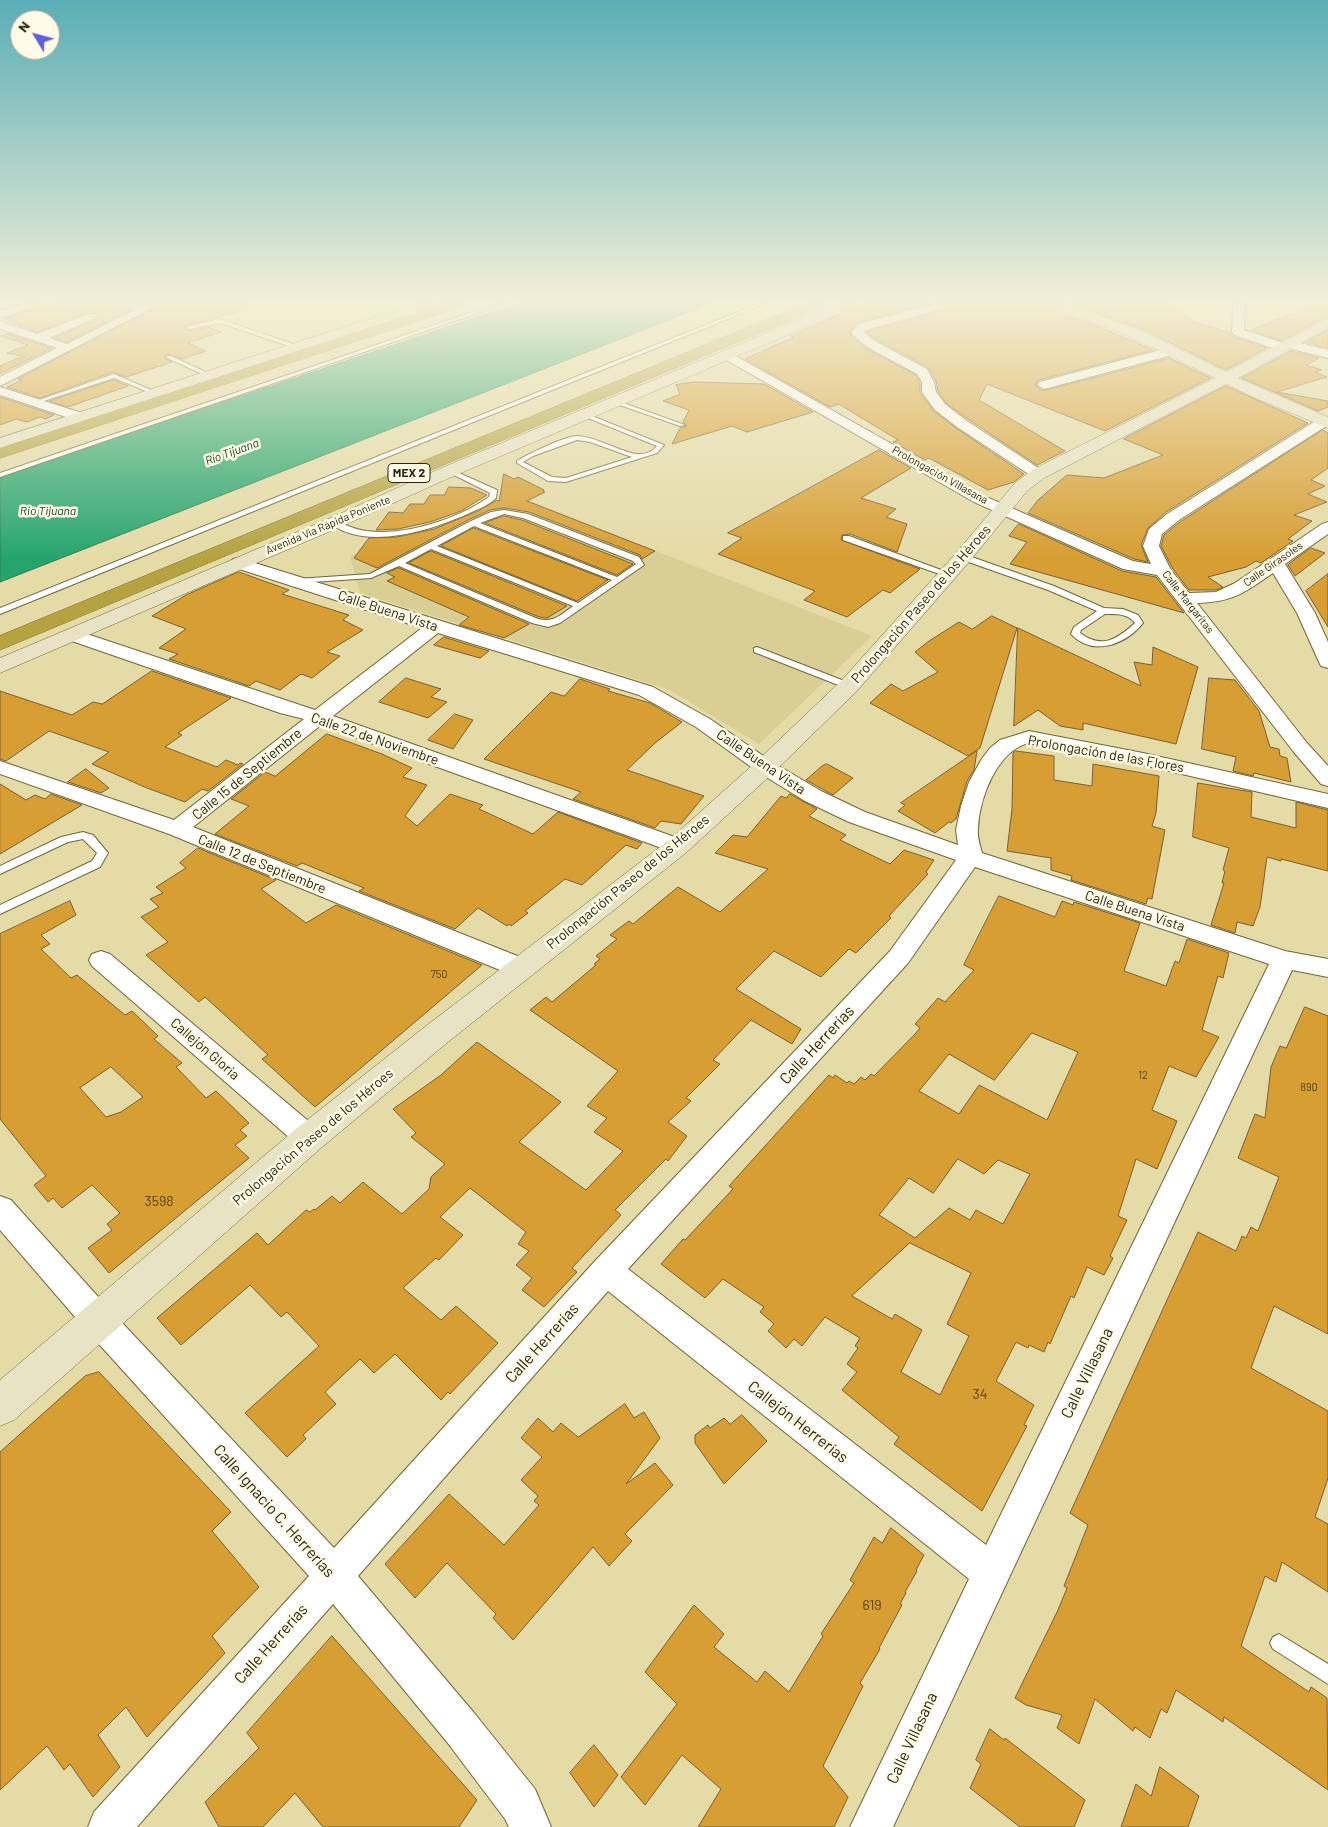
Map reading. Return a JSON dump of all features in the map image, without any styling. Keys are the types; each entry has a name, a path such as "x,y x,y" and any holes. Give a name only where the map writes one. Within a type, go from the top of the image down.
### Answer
{"highway":[{"path":"0,453 198,388"},
{"name":"Avenida Vía Rápida Poniente","path":"0,644 616,388"},
{"path":"531,437 628,388"},
{"path":"0,654 133,602 162,595"}],"street":[{"path":"0,443 169,388"},
{"name":"Avenida Vía Rápida Poniente","path":"0,666 162,595 334,523 450,471 648,388"},
{"name":"Prolongación Villasana","path":"786,388 979,498 1129,566 1163,571"},
{"path":"929,388 929,392 940,407 962,424 1038,474"},
{"name":"Prolongación Paseo de los Héroes","path":"0,1406 309,1138 521,968 678,846 765,767 848,686 955,566 1021,487 1038,474 1204,388"},
{"path":"1248,388 1326,422"},
{"path":"0,391 80,417"},
{"name":"Calle Margaritas","path":"1326,422 1173,517 1155,532 1151,546 1163,571 1186,598 1300,748 1328,779"},
{"name":"Calle Girasoles","path":"1186,598 1219,597 1241,587 1328,527"},
{"path":"1275,562 1306,613 1328,662"},
{"name":"Calle Buena Vista","path":"239,563 435,626 612,679 646,692 703,722 765,767 813,796 857,817 901,834 1284,960"},
{"name":"Calle 15 de Septiembre","path":"177,829 435,626"},
{"name":"Calle 22 de Noviembre","path":"72,635 287,709 317,717 678,846"},
{"name":"Prolongación de las Flores","path":"971,856 966,827 978,788 994,755 1003,746 1015,739 1030,738 1143,758 1328,801"},
{"name":"Calle 12 de Septiembre","path":"0,767 177,829 521,968"},
{"name":"Calle Herrerías","path":"109,1827 606,1271 899,957 971,856"},
{"name":"Callejón Gloria","path":"101,960 309,1138"},
{"path":"1284,960 1328,968"},
{"name":"Calle Villasana","path":"870,1827 990,1572 1208,1122 1284,960"},
{"name":"Calle Ignacio C. Herrerías","path":"0,1209 99,1321 333,1575 461,1728 520,1804 530,1827"},
{"name":"Callejón Herrerías","path":"606,1271 990,1572"}],"lane":[{"path":"36,402 77,388"},
{"path":"145,388 155,393"},
{"path":"0,475 255,388"},
{"path":"0,611 553,388"},
{"path":"616,402 682,425"},
{"path":"585,415 662,445 655,452 558,481 519,462 531,455 576,438 591,440 638,457"},
{"path":"334,523 361,534 411,532 436,526 492,498 494,492 450,471"},
{"path":"298,582 371,576 474,523 494,514 512,512 636,559 640,563 638,567 557,621 543,624 399,563"},
{"path":"474,523 619,580"},
{"path":"846,538 1051,588 1103,611 1120,611 1135,618 1139,623 1135,628 1108,646 1097,646 1075,634 1078,629 1103,611"},
{"path":"431,546 579,606"},
{"path":"757,650 848,686"},
{"path":"0,870 65,839 76,836 89,837 102,853 101,858 96,864 0,910"},
{"path":"1279,1643 1328,1675"}],"shaded area":[{"path":"524,499 872,636 759,744 668,689 360,593 350,556"}],"water":[{"name":"Rio Tijuana","path":"265,388 494,388 0,582 0,477"}],"building":[{"path":"11,388 67,388 40,398"},
{"path":"89,388 122,388 68,407 50,401"},
{"path":"677,388 771,388 813,412 747,432 732,426 672,444 680,428 687,426 683,422 689,410 663,401 680,394"},
{"path":"797,388 920,388 920,393 934,411 1024,474 1014,482 988,490 929,458 925,460 893,442 898,440 839,404 830,407"},
{"path":"937,388 985,388 979,400 1065,451 1037,465 946,403"},
{"path":"998,388 1039,388 1043,391 1053,388 1190,388 1105,431"},
{"path":"1222,388 1231,388 1308,423 1166,512 1148,528 1141,545 1148,562 1134,559 1028,513 1038,500 1067,475 1104,478 1163,455 1124,439"},
{"path":"1266,388 1289,388 1277,392 1328,401 1328,407 1318,411"},
{"path":"0,397 54,415 46,419 40,417 27,422 16,419 0,425"},
{"path":"1323,430 1328,433 1328,468 1311,480 1325,486 1308,494 1327,502 1294,515 1312,521 1288,539 1293,541 1261,563 1256,561 1246,567 1208,577 1223,587 1216,590 1189,590 1173,569 1161,546 1164,535 1180,522"},
{"path":"879,450 911,468 861,498 896,509 886,517 907,524 897,552 850,534 842,535 841,540 920,569 890,593 883,590 847,617 804,600 815,591 718,554 742,538 728,533"},
{"path":"504,474 514,479 518,477 544,490 545,492 527,501 655,551 642,559 640,555 529,512 504,508 490,510 470,519 377,568 354,558 369,538 397,537 434,529 478,511 497,500 499,501"},
{"path":"449,487 471,488 487,495 461,511 430,522 398,529 376,530 389,512 403,513 410,504 424,504 430,495 444,495"},
{"path":"504,516 522,520 633,564 617,575 485,523"},
{"path":"1019,524 1122,571 1156,577 1184,613 1010,564 1027,542 1009,536"},
{"path":"474,528 608,580 577,601 441,546"},
{"path":"1311,548 1325,553 1295,576 1288,565"},
{"path":"431,551 567,606 547,618 539,617 409,563"},
{"path":"399,568 529,624 504,638 459,625 469,617 387,581 395,577 387,573"},
{"path":"239,572 289,590 282,594 349,615 343,620 363,630 327,652 340,656 312,678 301,674 280,690 256,681 249,686 169,659 178,654 159,648 186,629 152,616 186,595"},
{"path":"1328,574 1328,627 1306,591"},
{"path":"992,616 1017,628 980,748 968,756 870,703 891,684 903,691 938,672 915,652 929,641 959,622 972,629"},
{"path":"1018,628 1141,686 1134,662 1152,665 1153,647 1198,667 1176,744 1083,723 1083,730 1060,726 1038,710 1014,726"},
{"path":"444,637 489,651 480,658 434,645"},
{"path":"152,671 231,698 178,733 182,735 165,747 217,767 226,760 238,765 240,763 243,764 208,791 202,789 185,802 147,788 92,764 109,752 49,731 6,761 0,759 0,691 72,715 93,702 102,704"},
{"path":"406,678 441,689 431,697 447,702 428,718 379,702"},
{"path":"1209,678 1235,680 1259,711 1270,747 1279,749 1280,756 1287,758 1291,782 1254,773 1253,776 1233,771 1236,757 1202,749"},
{"path":"580,679 610,689 608,691 650,703 682,722 655,743 627,770 704,796 681,824 661,821 655,828 573,799 581,792 484,759 551,692 564,696"},
{"path":"455,714 473,720 453,749 428,740"},
{"path":"327,734 382,754 412,768 403,777 427,785 405,816 417,826 450,794 483,805 479,809 533,834 558,812 642,843 637,849 626,845 582,885 565,879 525,911 528,913 511,926 509,924 507,926 478,908 455,929 359,891 364,888 302,863 297,866 215,834 249,806 231,799 265,772 275,776"},
{"path":"977,751 974,770 967,781 956,819 951,823 949,822 935,833 898,811 905,805 901,803"},
{"path":"1016,751 1054,756 1054,780 1092,786 1093,764 1159,776 1156,813 1152,826 1165,830 1152,899 1148,898 1146,904 1071,880 1072,876 1051,870 1051,858 1007,851 1012,809 1013,753"},
{"path":"827,764 853,778 833,795 806,780"},
{"path":"86,769 109,788 101,793 68,782"},
{"path":"1198,783 1252,792 1251,817 1296,828 1296,802 1328,810 1328,871 1267,857 1260,907 1253,926 1237,922 1235,933 1211,925 1224,883 1222,883 1225,871 1223,870 1229,848 1193,837"},
{"path":"0,784 26,800 35,795 45,799 51,794 82,805 0,854"},
{"path":"790,794 817,809 809,816 846,835 840,840 890,864 904,850 934,860 926,872 928,874 889,916 891,918 856,953 849,949 821,977 774,951 736,989 801,1029 792,1044 751,1020 713,1060 720,1064 686,1098 691,1101 668,1122 687,1136 668,1161 666,1159 615,1210 621,1215 572,1268 577,1272 544,1307 522,1290 532,1278 516,1265 529,1251 518,1244 526,1232 470,1188 440,1217 463,1235 439,1260 436,1258 403,1288 441,1320 456,1306 498,1343 450,1394 448,1392 441,1400 395,1354 374,1373 360,1359 325,1392 336,1404 303,1435 306,1439 287,1457 245,1413 319,1346 287,1312 281,1317 250,1285 181,1345 157,1318 257,1233 268,1245 306,1210 310,1212 315,1210 332,1196 340,1203 363,1182 402,1214 429,1189 431,1177 445,1164 411,1137 416,1133 393,1109 441,1075 477,1042 561,1102 519,1142 586,1190 623,1151 594,1132 607,1118 587,1106 618,1071 530,1010 546,997 552,1002 596,965 594,964 600,959 596,956 617,939 610,935 629,921 633,924 678,887 720,912 768,869 715,853 733,835 747,837 781,796 786,798"},
{"path":"198,848 276,880 261,889 306,923 336,905 482,965 315,1107 262,1059 268,1055 205,997 199,1002 146,955 168,942 141,917 159,907 150,899 163,893 156,887 186,868 180,863"},
{"path":"999,896 1055,917 1062,901 1073,905 1074,902 1140,923 1124,971 1166,986 1175,961 1179,963 1187,939 1229,953 1223,978 1218,976 1202,1030 1219,1037 1196,1077 1169,1066 1152,1110 1177,1121 1157,1169 1136,1159 1118,1216 1127,1220 1110,1256 1113,1258 1104,1275 1087,1267 1074,1298 1071,1296 1050,1344 1048,1342 1044,1352 1029,1345 1028,1348 1016,1342 996,1381 1034,1405 1024,1425 1027,1426 982,1511 894,1444 899,1437 842,1390 857,1372 847,1364 858,1348 855,1346 860,1338 825,1317 802,1346 794,1339 786,1348 768,1331 774,1324 760,1312 764,1307 723,1279 705,1298 661,1264 733,1189 729,1186 829,1075 833,1078 835,1075 847,1083 849,1081 854,1084 861,1077 865,1080 871,1074 874,1076 920,1028 915,1024 938,998 945,1002 974,970 964,965","holes":["1032,1033 1078,1052 1047,1120 979,1085 959,1114 919,1091 949,1054 994,1080","958,1159 984,1174 998,1160 1030,1174 1003,1224 976,1210 970,1220 949,1208 915,1238 879,1215 909,1178 933,1193","910,1243 971,1273 947,1324 969,1336 940,1395 901,1372 922,1330 895,1314 892,1319 852,1296"]},
{"path":"70,901 76,915 41,935 50,944 41,949 71,978 77,975 125,1015 132,1011 158,1036 154,1039 182,1063 176,1067 206,1098 216,1091 249,1123 240,1130 247,1136 235,1145 249,1158 109,1273 88,1248 112,1230 107,1224 120,1213 92,1185 62,1208 53,1198 48,1202 34,1185 46,1176 0,1119 0,934","holes":["111,1067 143,1097 121,1112 106,1117 80,1088"]},
{"path":"1305,1007 1328,1016 1328,1334 1274,1306 1251,1368 1328,1411 1328,1478 1315,1517 1328,1524 1328,1592 1282,1562 1276,1582 1265,1576 1241,1646 1309,1692 1311,1687 1327,1698 1328,1790 1224,1717 1223,1722 1176,1690 1167,1713 1161,1709 1150,1738 1135,1727 1133,1731 1095,1699 1079,1744 1057,1728 1062,1715 1026,1705 1015,1698 1058,1610 1067,1588 1064,1586 1088,1525 1070,1513 1198,1232 1236,1251 1242,1236 1246,1238 1251,1227 1258,1231 1279,1177 1238,1158 1255,1114 1265,1118 1271,1067 1280,1046 1286,1048"},
{"path":"99,1372 231,1512 212,1531 259,1587 212,1636 225,1653 147,1737 126,1707 98,1735 120,1767 93,1797 70,1764 64,1770 47,1746 0,1790 0,1452 85,1376"},
{"path":"625,1404 634,1418 644,1412 660,1438 626,1484 655,1463 673,1485 625,1534 632,1541 609,1566 593,1547 513,1640 493,1618 496,1614 447,1563 415,1598 385,1564 449,1494 504,1545 539,1505 534,1501 538,1496 521,1480 542,1457 521,1438 538,1418 553,1432 561,1423 578,1437"},
{"path":"742,1415 767,1441 724,1484 695,1443 695,1435 708,1425 710,1428 724,1418 730,1424"},
{"path":"891,1528 924,1555 905,1592 900,1604 902,1605 880,1649 860,1683 863,1686 823,1766 848,1797 834,1827 698,1827 721,1789 682,1755 645,1805 621,1777 677,1704 645,1672 694,1605 724,1634 714,1647 757,1682 765,1671 789,1692 823,1636 821,1634 854,1583 850,1580 874,1537 882,1543"},
{"path":"332,1636 477,1800 459,1827 323,1827 295,1793 263,1827 219,1827 205,1802 259,1748 247,1733"},
{"path":"990,1729 1004,1740 1005,1738 1085,1800 1074,1827 1020,1827 970,1788 981,1764 976,1760"},
{"path":"594,1745 618,1775 594,1807 570,1773"},
{"path":"1160,1767 1199,1796 1188,1827 1121,1827 1136,1784 1151,1796"}],"water label":[{"name":"Río Tijuana","path":"232,452"}]}
